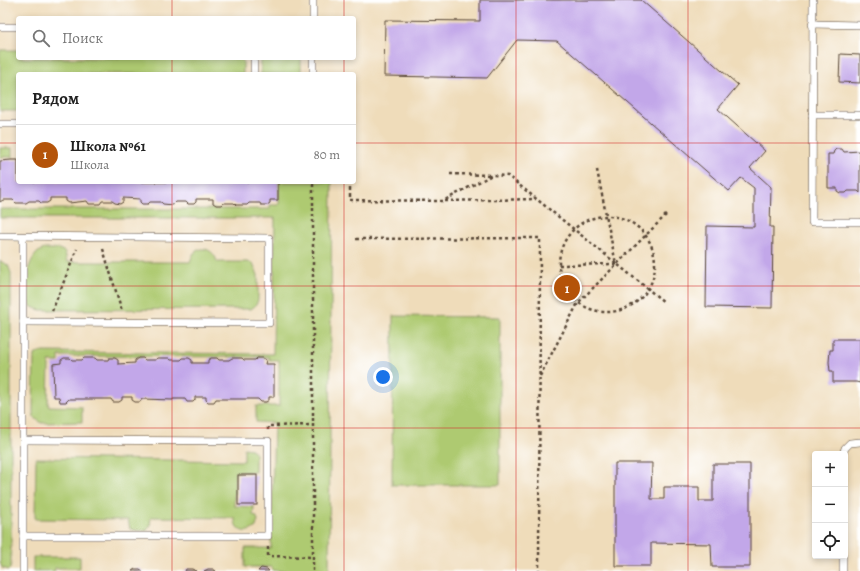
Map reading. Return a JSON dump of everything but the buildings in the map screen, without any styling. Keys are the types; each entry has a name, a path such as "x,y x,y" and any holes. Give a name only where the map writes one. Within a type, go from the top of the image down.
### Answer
{"lane":[{"path":"313,0 313,16"},
{"path":"812,0 812,222 860,222"},
{"path":"812,24 860,25"},
{"path":"0,27 16,27"},
{"path":"254,60 254,72"},
{"path":"313,60 313,72"},
{"path":"812,115 860,115"},
{"path":"0,124 16,124"},
{"path":"0,236 269,238 268,324 23,322"},
{"path":"23,236 23,571"},
{"path":"23,440 268,441 268,536 23,536"},
{"path":"844,451 850,443 860,442"},
{"path":"843,559 843,571"}],"path":[{"path":"597,170 616,264"},
{"path":"450,174 508,176 664,302"},
{"path":"443,201 492,175"},
{"path":"313,184 313,571"},
{"path":"350,184 350,200 443,201 537,199"},
{"path":"540,376 578,303 666,215"},
{"path":"607,216 631,222 646,235 652,250 654,264 653,278 648,289 643,295 630,305 612,311 587,308 578,303 568,293 563,285 559,266 561,249 567,237 574,229 582,222 593,218 607,216"},
{"path":"47,323 81,237"},
{"path":"99,237 126,323"},
{"path":"356,239 540,238 539,571"},
{"path":"559,266 616,264"},
{"path":"268,441 268,426 313,425"},
{"path":"268,536 268,556 313,557"}],"green space":[{"path":"0,50 16,50 16,60 243,61 243,72 16,72 16,111 0,111"},
{"path":"261,60 301,60 301,72 261,72"},
{"path":"0,148 12,148 12,157 0,157"},
{"path":"279,184 332,184 329,571 278,571 273,570 272,567 245,567 245,548 271,548 274,423 256,422 256,406 279,406 279,360 269,360 269,357 59,356 59,362 49,362 48,406 82,407 82,422 41,423 34,417 33,411 34,355 41,352 273,354 275,218 0,218 0,209 270,209 270,205 279,205"},
{"path":"59,249 65,252 67,262 190,262 192,256 197,250 205,249 214,255 217,262 253,263 258,275 258,300 256,305 251,309 40,310 34,308 27,301 25,289 27,273 30,265 37,253 42,250"},
{"path":"0,261 8,265 11,273 11,566 9,570 2,568 0,562"},
{"path":"393,316 500,317 500,485 392,485"},
{"path":"244,448 252,449 255,454 255,472 235,472 234,506 254,507 253,515 256,516 258,520 256,527 251,530 240,530 236,524 235,518 151,517 150,526 146,531 130,529 128,520 35,519 36,458 244,461"},
{"path":"33,557 80,557 80,568 55,568 55,571 33,571"}],"place":[{"name":"Школа №61","path":"567,288"}]}
